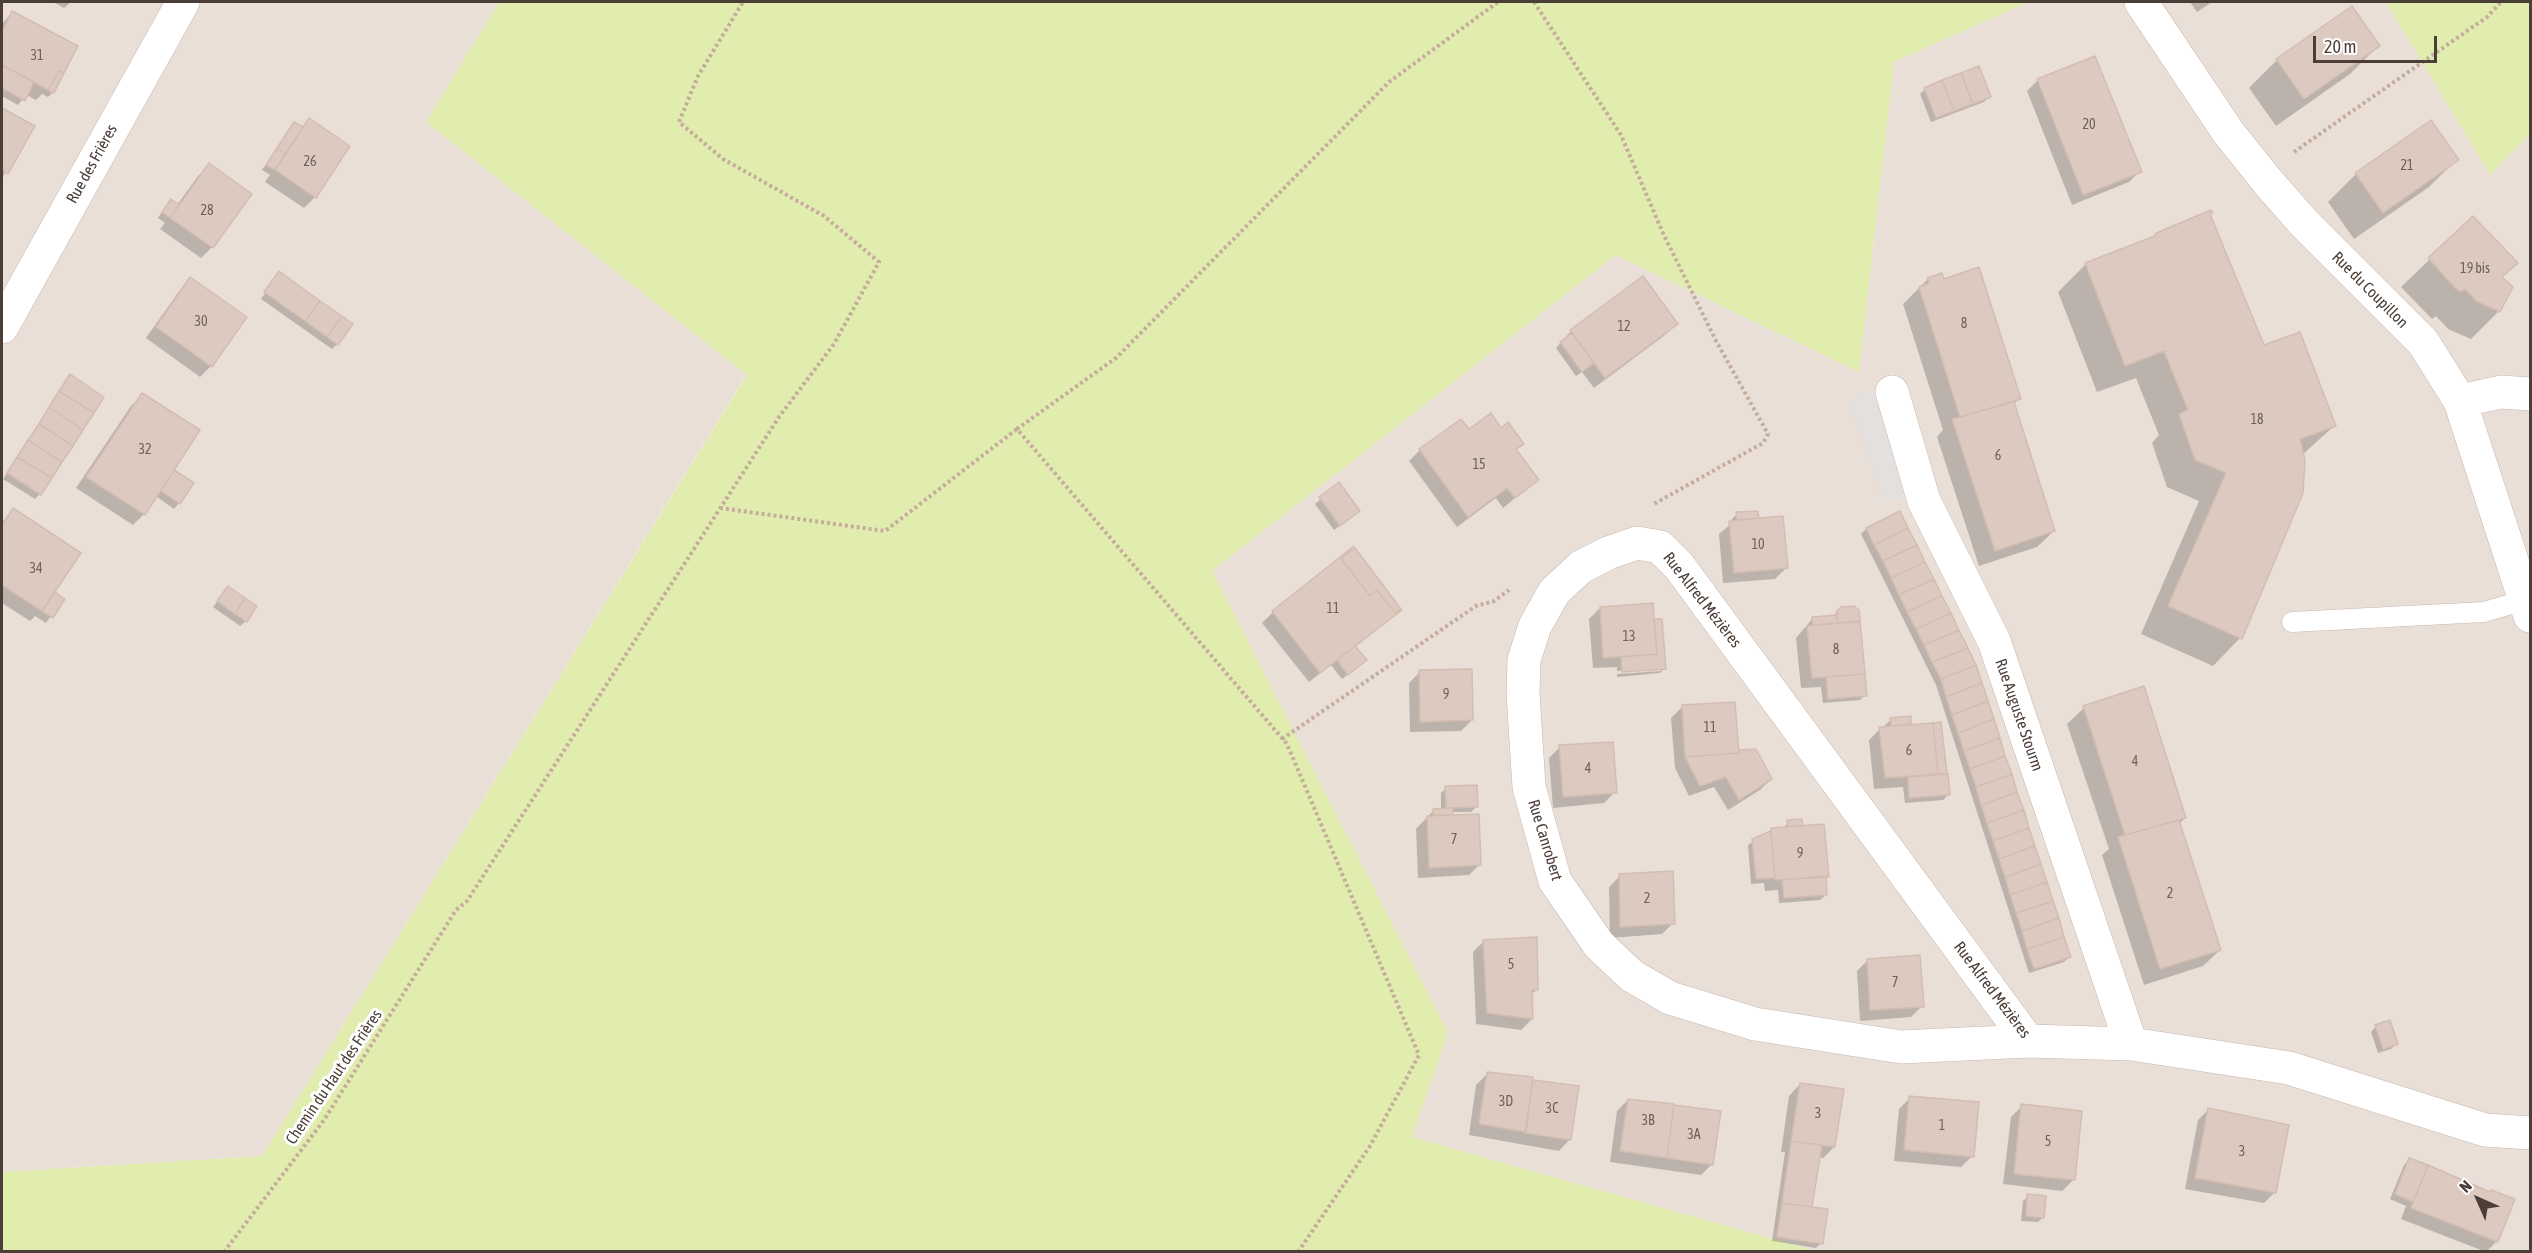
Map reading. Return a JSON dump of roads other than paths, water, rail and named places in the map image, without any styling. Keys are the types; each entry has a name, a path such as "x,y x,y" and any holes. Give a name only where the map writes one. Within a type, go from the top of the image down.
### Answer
{"street":[{"name":"Rue des Frières","path":"2,327 183,2"},
{"name":"Rue du Coupillon","path":"2141,2 2228,132 2304,223 2422,342 2460,401 2528,608"},
{"name":"Rue Auguste Stourm","path":"1892,392 1924,501 1994,641 2131,1044"},
{"path":"2460,401 2501,392 2530,394"},
{"name":"Rue Alfred Mézières","path":"1638,543 1660,547 1679,566 2028,1041 2131,1044 2289,1068 2485,1130 2530,1133"},
{"name":"Rue Canrobert","path":"1638,543 1581,567 1554,592 1535,626 1524,660 1523,694 1529,787 1555,881 1599,945 1632,976 1670,998 1755,1024 1901,1047 2028,1041"}],"lane":[{"path":"2292,622 2528,608"}]}
